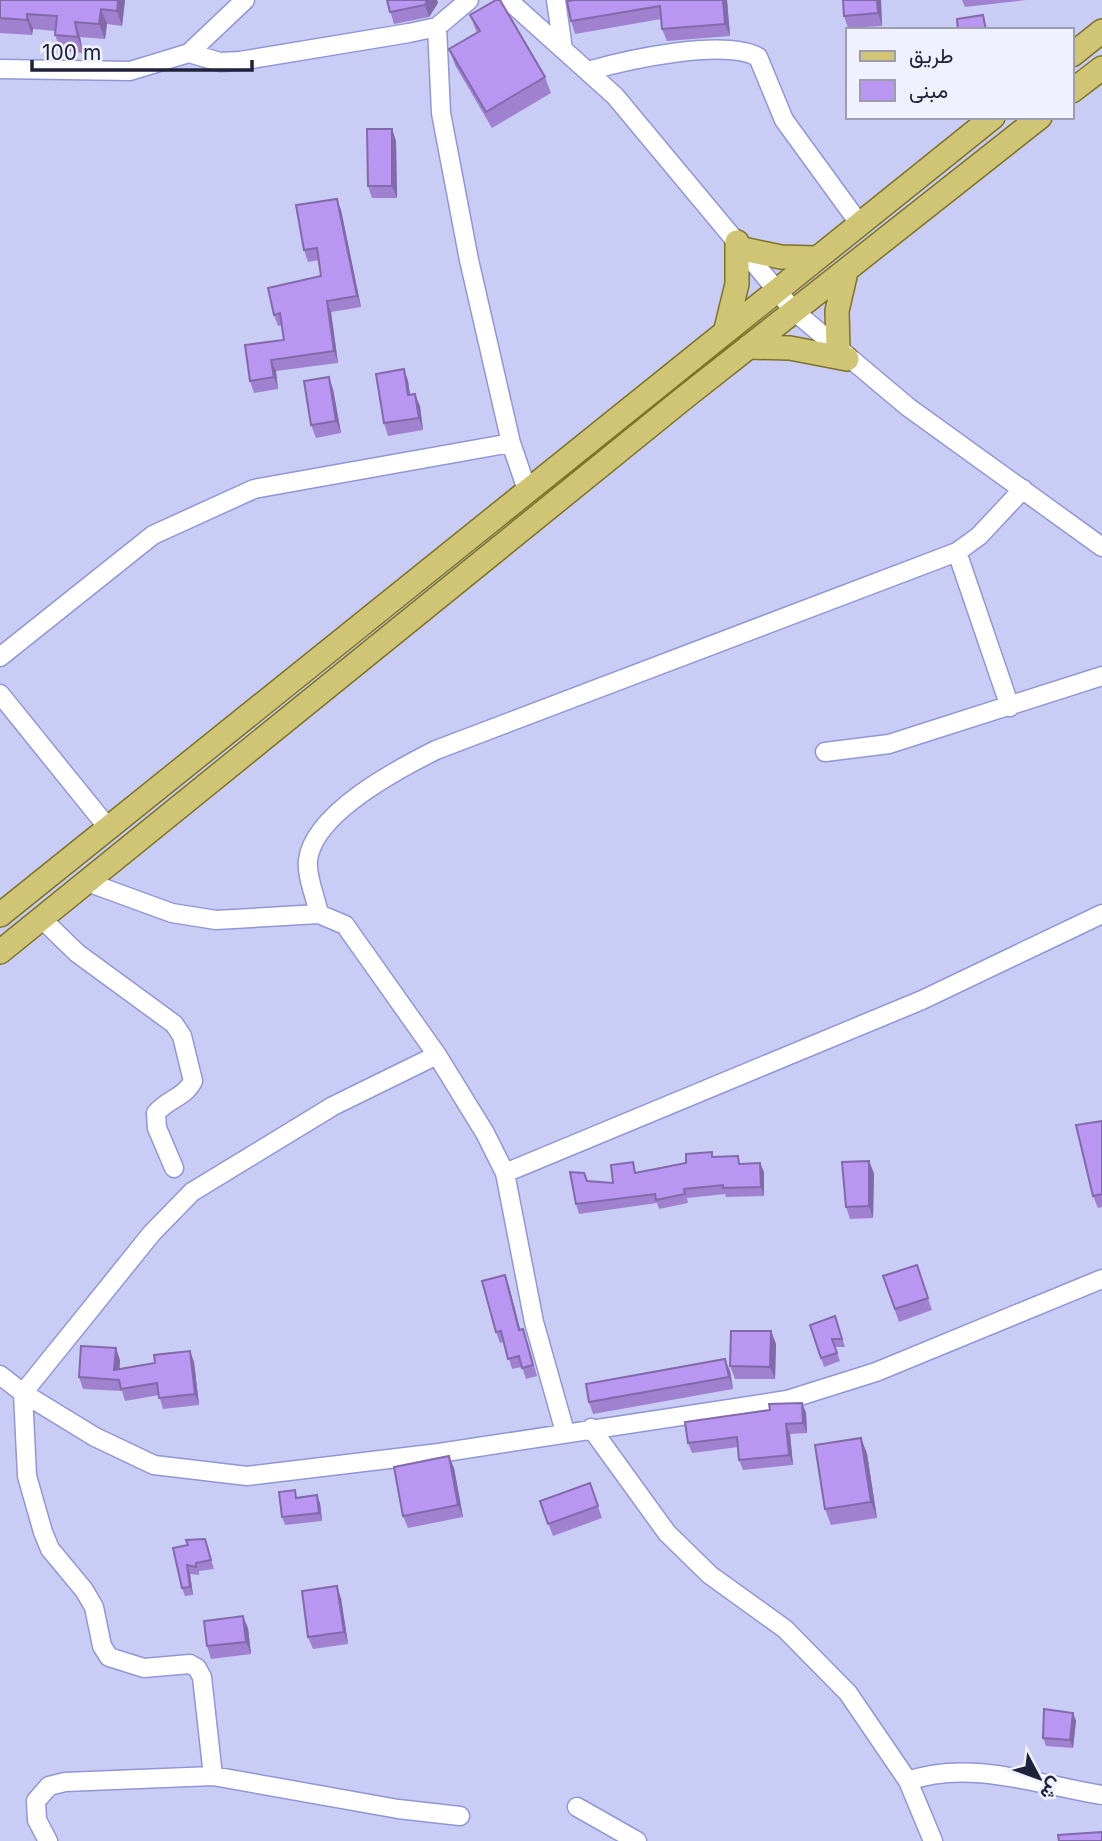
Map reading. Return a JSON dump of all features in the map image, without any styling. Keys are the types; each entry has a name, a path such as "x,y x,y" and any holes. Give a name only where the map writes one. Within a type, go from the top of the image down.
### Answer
{"main road":[{"path":"1074,53 1102,31"},
{"path":"1074,90 1102,68"},
{"path":"0,915 775,289 990,119"},
{"path":"0,952 748,347 1037,119"},
{"path":"726,329 737,284 740,246 781,257 815,258"},
{"path":"748,347 843,354 837,311 846,272"}],"street":[{"path":"0,69 130,71 189,52 245,0"},
{"path":"189,52 220,62 240,61 436,27 469,0"},
{"path":"508,0 588,71 646,131 794,311 908,407 1102,547"},
{"path":"556,0 563,49"},
{"path":"436,27 441,113 469,260 511,443 527,490"},
{"path":"588,71 628,60 688,52 734,50 758,57 784,120 859,223"},
{"path":"0,657 153,535 254,489 511,443"},
{"path":"319,914 307,862 315,838 349,803 388,774 436,750 957,552 987,528 1023,489"},
{"path":"957,552 1010,707"},
{"path":"825,752 889,744 1102,677"},
{"path":"0,694 109,829"},
{"path":"88,882 172,913 216,920 319,914 345,925 437,1055 485,1133 505,1173 534,1321 565,1432"},
{"path":"505,1173 922,1000 1102,914"},
{"path":"42,919 77,953 164,1014 182,1036 193,1081 187,1092 166,1102 156,1113 157,1128 174,1168"},
{"path":"213,1776 202,1677 197,1668 190,1664 144,1668 109,1657 102,1646 94,1607 84,1590 50,1549 27,1476 23,1393 152,1233 192,1192 333,1106 437,1055"},
{"path":"0,1375 23,1393 95,1437 154,1465 247,1476 439,1453 591,1427 787,1400 876,1372 1102,1279"},
{"path":"591,1427 667,1534 710,1575 785,1629 819,1660 848,1693 908,1781 933,1841"},
{"path":"908,1781 931,1773 957,1771 1102,1795"},
{"path":"48,1841 35,1810 36,1801 49,1786 65,1782 213,1776 398,1809 460,1816"},
{"path":"577,1807 637,1841"}],"building":[{"path":"0,0 118,0 117,11 101,9 99,24 75,22 78,37 55,35 57,16 27,14 27,20 0,18"},
{"path":"387,0 427,0 425,5 390,12"},
{"path":"500,0 545,77 486,112 449,49 480,31 470,15"},
{"path":"723,0 725,24 662,29 660,6 571,21 567,1"},
{"path":"843,0 877,0 878,13 844,16"},
{"path":"983,15 986,28 958,28 957,19"},
{"path":"367,129 392,129 392,186 368,186"},
{"path":"337,199 357,296 327,301 334,351 271,360 274,377 250,381 245,345 284,340 280,313 274,315 268,288 321,276 317,248 304,250 296,205"},
{"path":"404,369 408,395 415,394 419,418 384,423 376,374"},
{"path":"329,377 336,421 311,425 304,381"},
{"path":"1102,1121 1102,1194 1093,1196 1076,1125"},
{"path":"712,1152 712,1157 738,1156 739,1164 760,1163 761,1187 723,1188 723,1185 684,1189 685,1194 656,1200 655,1194 576,1204 570,1172 584,1173 587,1181 613,1183 611,1165 633,1162 635,1173 686,1163 686,1154"},
{"path":"869,1161 869,1206 846,1207 842,1162"},
{"path":"917,1265 928,1298 895,1309 883,1276"},
{"path":"505,1275 519,1330 523,1329 533,1365 522,1368 519,1356 508,1359 501,1331 496,1332 482,1281"},
{"path":"835,1316 842,1339 832,1339 837,1353 821,1358 810,1325"},
{"path":"731,1331 771,1331 770,1367 730,1366"},
{"path":"81,1346 116,1348 114,1370 155,1363 154,1355 190,1351 195,1394 159,1398 157,1383 121,1389 119,1380 79,1377"},
{"path":"725,1359 729,1377 589,1402 586,1384"},
{"path":"802,1403 803,1423 786,1424 789,1455 739,1460 737,1437 688,1443 685,1422 770,1410 769,1404"},
{"path":"861,1438 871,1502 825,1509 815,1445"},
{"path":"449,1456 458,1505 403,1516 394,1467"},
{"path":"590,1483 598,1506 548,1524 540,1501"},
{"path":"295,1490 296,1498 317,1495 319,1513 282,1517 279,1492"},
{"path":"205,1539 211,1560 196,1563 196,1567 187,1565 190,1587 182,1588 173,1548 188,1545 186,1540"},
{"path":"337,1586 344,1632 308,1637 302,1591"},
{"path":"243,1616 246,1642 207,1646 204,1621"},
{"path":"1044,1709 1073,1713 1070,1740 1043,1738"},
{"path":"1102,1832 1102,1841 1059,1841 1058,1835"}]}
